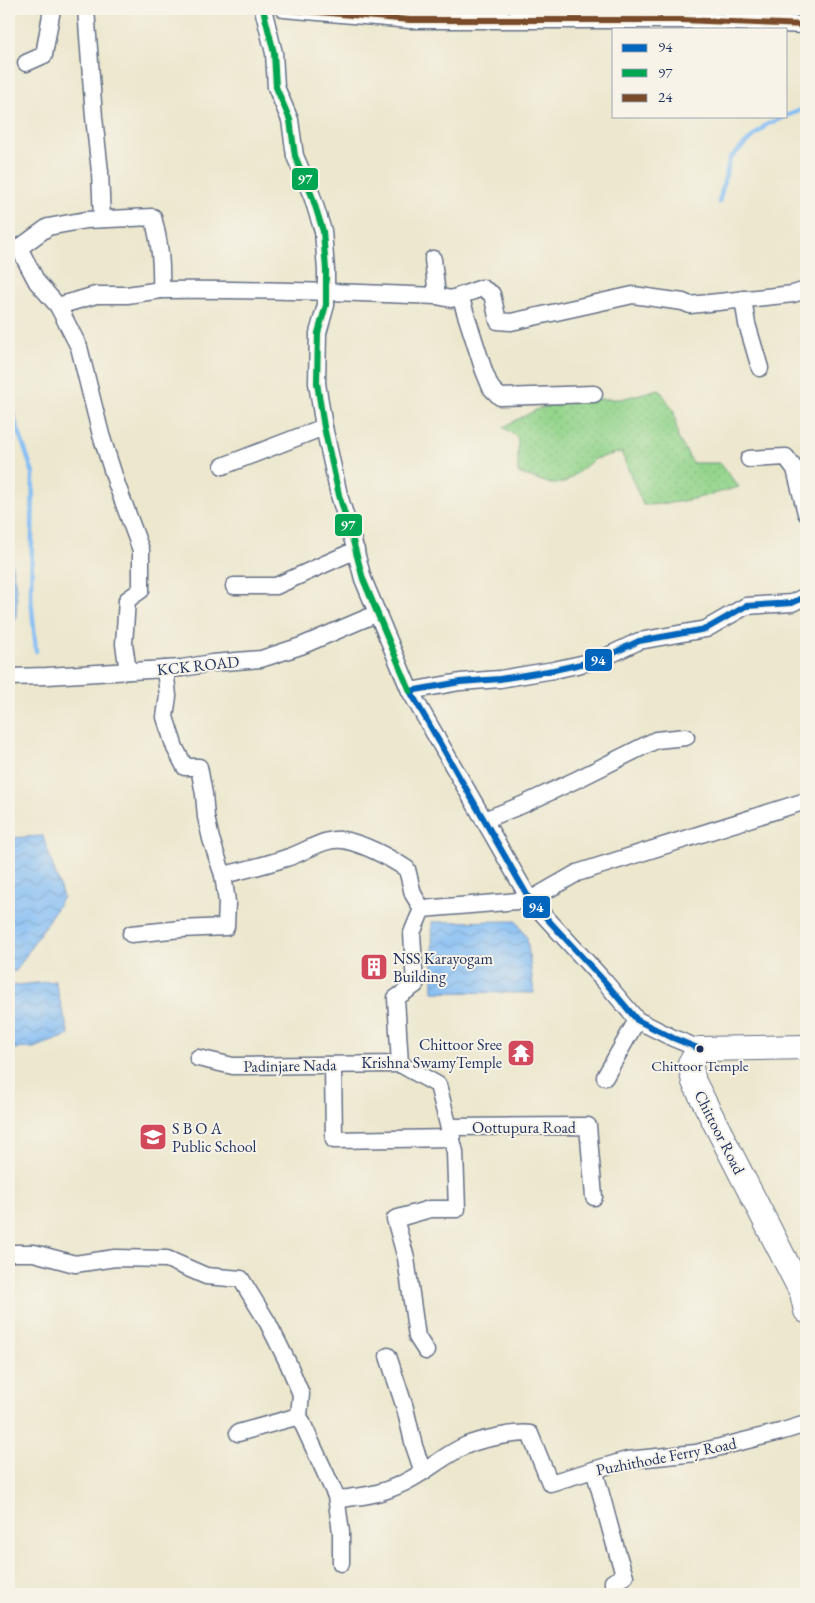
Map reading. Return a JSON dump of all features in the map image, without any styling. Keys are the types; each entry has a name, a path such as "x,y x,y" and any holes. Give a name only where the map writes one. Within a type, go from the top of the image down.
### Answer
{"main road":[{"path":"700,1049 806,1047"},
{"name":"Chittoor Road","path":"700,1049 690,1063 694,1082 802,1293 806,1311"}],"street":[{"path":"26,63 44,55 52,9"},
{"path":"86,9 100,172 102,219"},
{"path":"263,9 274,53 276,87 290,120 295,156 312,196 323,231 326,305 318,333 317,383 338,495 356,550 363,579 410,691 530,900 594,970 636,1020 700,1049"},
{"path":"284,9 410,20 569,14 806,25"},
{"path":"128,671 124,644 127,600 141,590 141,550 104,444 79,347 58,306 37,282 14,248 48,227 86,220 153,217 159,240 162,265 161,290"},
{"path":"433,259 437,296"},
{"path":"58,306 96,294 127,294 161,290 326,291 437,296 451,299 482,288 492,294 498,321 511,322 633,295 683,302 690,305 793,294 806,290"},
{"path":"460,296 468,326 484,371 491,388 500,397 594,394"},
{"path":"742,299 746,324 760,368"},
{"path":"223,466 324,427"},
{"path":"749,459 786,457 795,469 806,513"},
{"path":"234,586 276,586 356,550"},
{"path":"410,691 460,682 500,679 599,660 639,641 706,629 746,606 792,603 806,596"},
{"name":"KCK ROAD","path":"9,677 182,668 212,662 261,658 301,646 378,613"},
{"path":"131,934 226,927 227,902 223,875 206,817 199,767 185,767 175,748 166,718 168,696 166,669"},
{"path":"484,820 578,779 656,740 686,738"},
{"path":"422,909 530,900 577,873 806,801"},
{"path":"223,875 253,869 289,858 326,841 347,841 387,857 407,869 413,894 422,909"},
{"path":"422,909 412,933 415,985 396,998 400,1064 438,1085 455,1152 457,1208 430,1208 395,1219 406,1258 418,1337 426,1351"},
{"path":"605,1077 636,1020"},
{"path":"806,1047 806,1052"},
{"name":"Padinjare Nada","path":"198,1058 233,1066 400,1064"},
{"path":"333,1065 334,1140 450,1133"},
{"name":"Oottupura Road","path":"450,1133 588,1126 594,1197"},
{"path":"9,1253 34,1253 75,1264 115,1258 167,1259 206,1276 241,1279 268,1322 301,1394 299,1416 336,1496 341,1532 341,1563"},
{"path":"388,1356 423,1472"},
{"path":"238,1433 299,1416"},
{"name":"Puzhithode Ferry Road","path":"336,1496 340,1499 374,1494 411,1480 451,1453 467,1445 478,1441 524,1433 530,1434 550,1484 627,1460 696,1453 806,1424"},
{"path":"594,1470 625,1576 613,1582 614,1594"}],"green space":[{"path":"659,389 674,411 678,438 693,463 720,463 739,487 679,502 643,505 621,452 595,459 564,483 551,484 518,473 518,438 503,427 540,408 582,399 621,399"}],"water":[{"path":"9,553 14,573 17,606 16,617 9,636"},
{"path":"43,836 63,897 16,971 9,972 9,838"},
{"path":"516,921 527,938 534,993 433,992 432,922"},
{"path":"55,981 69,1035 34,1048 9,1049 9,986"}],"waterway":[{"path":"788,115 806,108"},
{"path":"719,202 730,158 766,125 782,118"},
{"path":"9,403 33,473 31,598 36,651"}],"transit line":[{"name":"97","path":"263,9 274,53 276,87 290,120 295,156 312,196 323,231 326,305 318,333 317,383 324,427 339,495 363,579 410,691"},
{"name":"24","path":"284,9 410,20 682,20 806,25"},
{"name":"94","path":"700,1049 637,1020 530,900 410,691 460,682 500,679 599,660 639,641 706,629 746,606 792,603 806,596"}],"place":[{"name":"NSS Karayogam Building","path":"374,967"},
{"name":"Chittoor Temple","path":"700,1049"},
{"name":"Chittoor Sree Krishna SwamyTemple","path":"521,1053"},
{"name":"S B O A Public School","path":"153,1137"}]}
